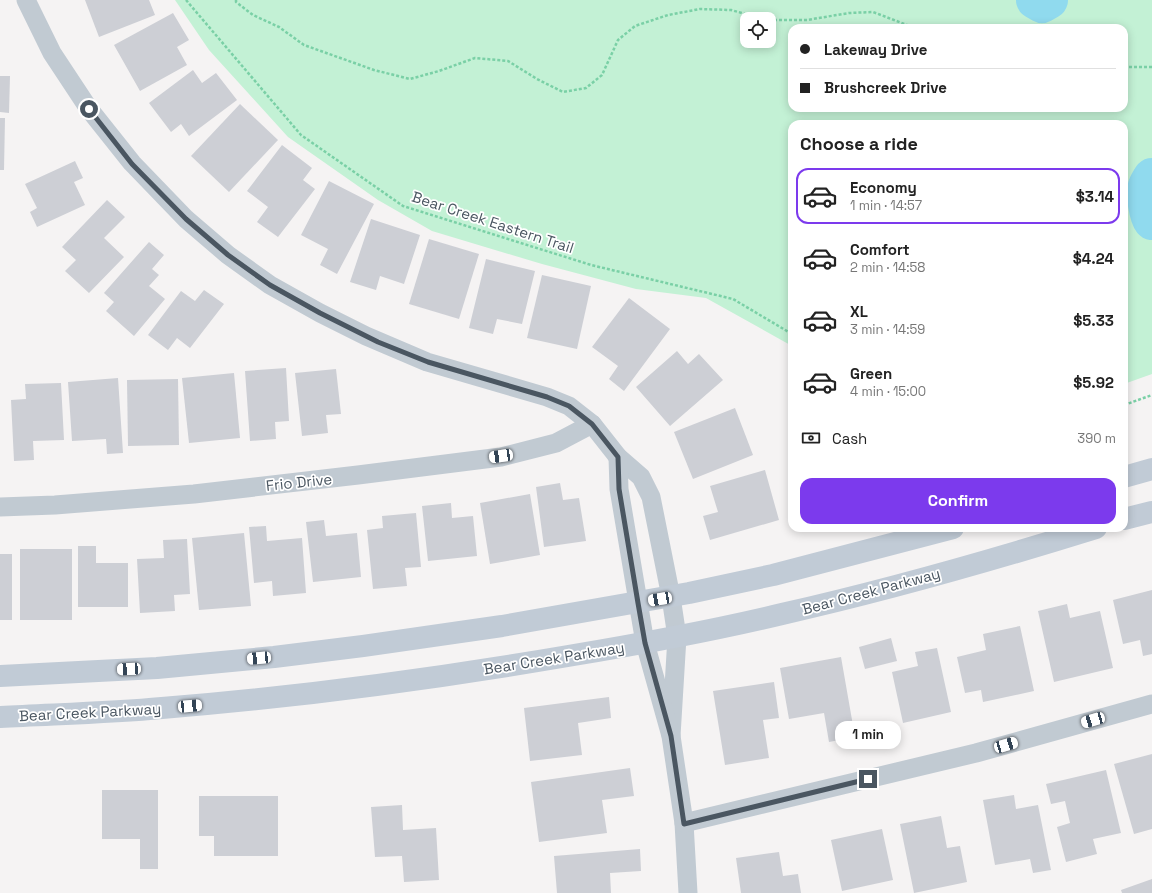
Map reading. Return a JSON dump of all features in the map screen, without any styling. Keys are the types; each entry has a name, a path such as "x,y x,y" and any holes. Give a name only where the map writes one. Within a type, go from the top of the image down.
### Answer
{"main road":[{"path":"1128,476 1152,469"},
{"path":"1128,518 1152,512"},
{"path":"0,676 157,668 274,657 502,626 671,597 773,575 937,532"},
{"name":"Bear Creek Parkway","path":"0,717 160,708 278,697 508,666 645,643 783,614 886,588 1016,553 1083,532"}],"street":[{"path":"26,0 52,53 89,109 132,164 186,219 228,255 270,285 320,313 366,336 428,362 547,397 569,406 592,424 618,457 641,478 650,497 671,597 677,637 671,736"},
{"name":"Frio Drive","path":"0,507 55,505 194,494 358,475 501,456 556,443 592,424"},
{"path":"618,457 619,489 645,643 671,736 684,824 688,893"},
{"path":"684,824 976,753 1152,704"}],"path":[{"name":"Bear Creek Eastern Trail","path":"186,0 301,135 403,206 591,265 733,299 788,332"},
{"path":"236,0 236,2 253,15 279,27 304,45 374,70 410,79 439,71 475,58 508,61 536,79 563,92 586,88 602,75 618,40 635,26 668,15 700,9 731,10 740,12"},
{"path":"776,20 807,20 849,13 873,12 904,24"},
{"path":"1128,67 1152,67"},
{"path":"1128,404 1152,395"}],"green space":[{"path":"175,0 1152,0 1152,374 1128,383 1128,120 788,120 788,344 706,298 636,289 542,264 432,231 378,200 288,137 209,50"}],"building":[{"path":"85,0 149,0 155,15 99,37"},
{"path":"173,13 189,40 177,47 187,65 140,91 114,45"},
{"path":"193,70 202,83 216,73 237,100 189,136 181,124 171,132 149,103"},
{"path":"0,76 10,76 9,113 0,112"},
{"path":"240,104 278,140 229,192 191,156"},
{"path":"0,118 5,118 4,170 0,170"},
{"path":"282,145 312,168 303,180 315,189 278,237 257,222 268,207 247,191"},
{"path":"75,161 83,178 74,182 85,205 37,227 30,212 37,208 25,184"},
{"path":"329,181 374,204 337,274 320,265 328,249 301,235"},
{"path":"107,200 125,217 104,238 124,257 89,293 65,271 76,260 62,247"},
{"path":"371,219 420,235 404,284 380,276 376,290 350,282"},
{"path":"429,239 479,254 459,319 409,304"},
{"path":"149,242 164,255 152,269 159,275 149,286 165,299 134,336 106,311 114,302 104,293"},
{"path":"486,259 535,271 522,324 497,319 493,334 469,328"},
{"path":"542,275 591,286 577,349 527,338"},
{"path":"204,290 224,304 190,348 177,338 168,350 148,335 181,291 195,301"},
{"path":"629,298 670,329 624,391 609,379 618,366 592,347"},
{"path":"677,351 688,364 699,354 723,380 670,426 636,387"},
{"path":"286,368 289,421 275,422 276,439 250,441 245,371"},
{"path":"336,369 341,414 326,415 328,433 302,436 295,373"},
{"path":"234,373 240,438 189,443 182,378"},
{"path":"118,378 123,453 107,454 106,439 72,441 68,382"},
{"path":"178,379 179,445 128,446 127,380"},
{"path":"61,383 64,440 33,441 34,460 14,461 11,400 26,399 25,384"},
{"path":"735,408 753,455 693,479 674,432"},
{"path":"765,470 779,520 710,540 703,516 718,512 710,486"},
{"path":"560,483 563,500 579,498 586,541 544,547 536,487"},
{"path":"530,494 540,555 490,564 480,503"},
{"path":"451,503 452,518 473,516 477,556 428,561 422,506"},
{"path":"416,513 421,567 405,568 407,586 373,589 367,530 383,528 382,516"},
{"path":"324,520 326,536 357,533 361,577 313,582 306,522"},
{"path":"266,526 267,541 302,538 306,593 273,596 272,581 254,583 249,527"},
{"path":"244,533 251,606 199,610 192,538"},
{"path":"187,539 190,594 174,595 175,611 140,613 137,559 164,558 163,540"},
{"path":"78,546 96,546 96,563 128,563 128,607 78,607"},
{"path":"20,549 72,549 72,620 20,620"},
{"path":"0,554 12,554 12,620 0,620"},
{"path":"1152,590 1152,654 1143,656 1140,640 1123,644 1113,600"},
{"path":"1067,604 1070,618 1100,611 1113,668 1054,682 1038,611"},
{"path":"1020,626 1034,691 983,702 981,690 965,693 957,657 986,650 983,634"},
{"path":"891,638 897,661 865,669 859,647"},
{"path":"937,648 951,712 903,723 892,672 918,666 915,652"},
{"path":"841,657 855,737 829,742 824,713 789,719 780,668"},
{"path":"774,682 779,718 763,720 769,758 725,765 713,691"},
{"path":"609,697 611,718 578,723 582,755 530,761 524,708"},
{"path":"1152,754 1152,829 1134,834 1114,764"},
{"path":"630,768 634,796 602,800 607,833 539,842 531,782"},
{"path":"1106,770 1121,833 1093,839 1097,854 1066,862 1057,827 1070,823 1065,801 1051,804 1046,784"},
{"path":"102,790 158,790 158,869 140,869 140,839 102,839"},
{"path":"1014,795 1016,809 1038,805 1051,870 1033,873 1030,859 995,865 983,800"},
{"path":"199,796 278,796 278,856 214,856 214,836 199,836"},
{"path":"402,805 403,830 436,828 439,880 404,882 402,856 375,857 371,807"},
{"path":"941,816 947,848 960,846 967,882 914,893 900,824"},
{"path":"882,829 893,880 842,891 831,840"},
{"path":"640,849 641,871 610,873 611,893 557,893 554,856"},
{"path":"779,852 783,876 798,874 801,893 741,893 736,858"},
{"path":"1152,879 1152,893 1122,893 1121,890"}],"waterway":[{"path":"1035,0 1042,4 1049,0"},
{"path":"1152,177 1146,189 1148,209 1152,221"}],"route":[{"path":"89,109 132,164 186,219 228,255 270,285 320,313 378,342 428,362 547,397 569,406 592,424 618,457 619,489 645,643 671,736 684,824 868,779"}]}
